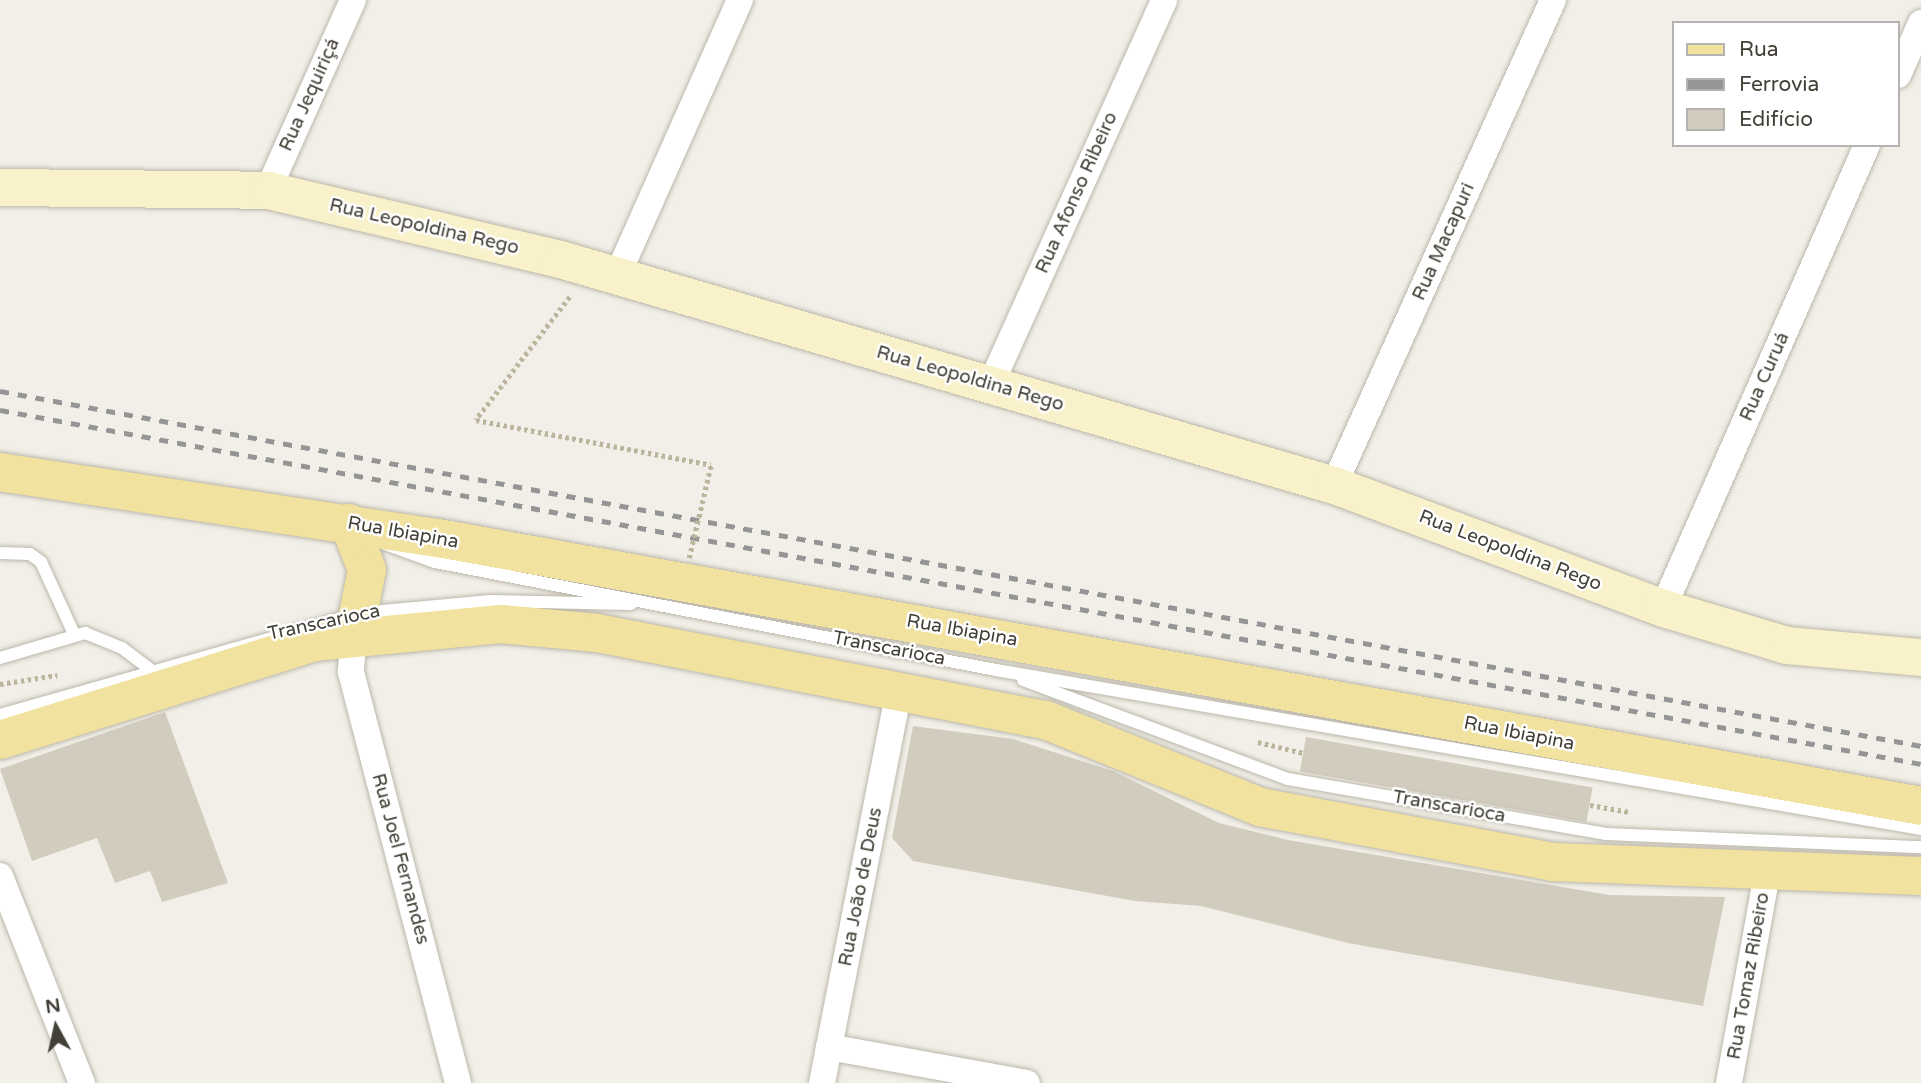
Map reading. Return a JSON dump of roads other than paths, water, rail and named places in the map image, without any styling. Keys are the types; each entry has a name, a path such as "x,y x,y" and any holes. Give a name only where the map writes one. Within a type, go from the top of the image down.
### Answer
{"main road":[{"name":"Rua Leopoldina Rego","path":"0,187 268,190 601,270 1334,485 1663,608 1787,645 1921,657"},
{"name":"Rua Ibiapina","path":"0,472 349,523 1921,806"},
{"path":"349,523 367,570 357,623"},
{"path":"0,740 161,678 357,623 501,624 597,633 899,691 1079,729 1260,807 1553,862 1651,871 1768,869 1921,876"}],"street":[{"name":"Rua Jequiriçá","path":"268,190 353,0"},
{"path":"601,270 740,0"},
{"name":"Rua Afonso Ribeiro","path":"990,386 1164,0"},
{"name":"Rua Macapuri","path":"1334,485 1553,0"},
{"path":"1900,70 1921,23"},
{"name":"Rua Curuá","path":"1663,608 1866,147"},
{"name":"Rua Joel Fernandes","path":"357,623 351,672 458,1083"},
{"name":"Rua João de Deus","path":"822,1083 899,691"},
{"name":"Rua Tomaz Ribeiro","path":"1729,1083 1768,869"},
{"path":"0,876 82,1083"},
{"path":"830,1047 1027,1083"}],"lane":[{"name":"Transcarioca","path":"349,523 410,556 996,670 1921,829"},
{"path":"0,552 30,554 41,562 74,634"},
{"name":"Transcarioca","path":"357,623 490,601 659,604"},
{"path":"0,658 74,634 107,639 161,678"},
{"name":"Transcarioca","path":"996,670 1288,779 1606,834 1921,847"},
{"path":"0,715 161,678"}],"railway":[{"path":"0,391 1921,746"},
{"path":"0,410 1921,764"}]}
